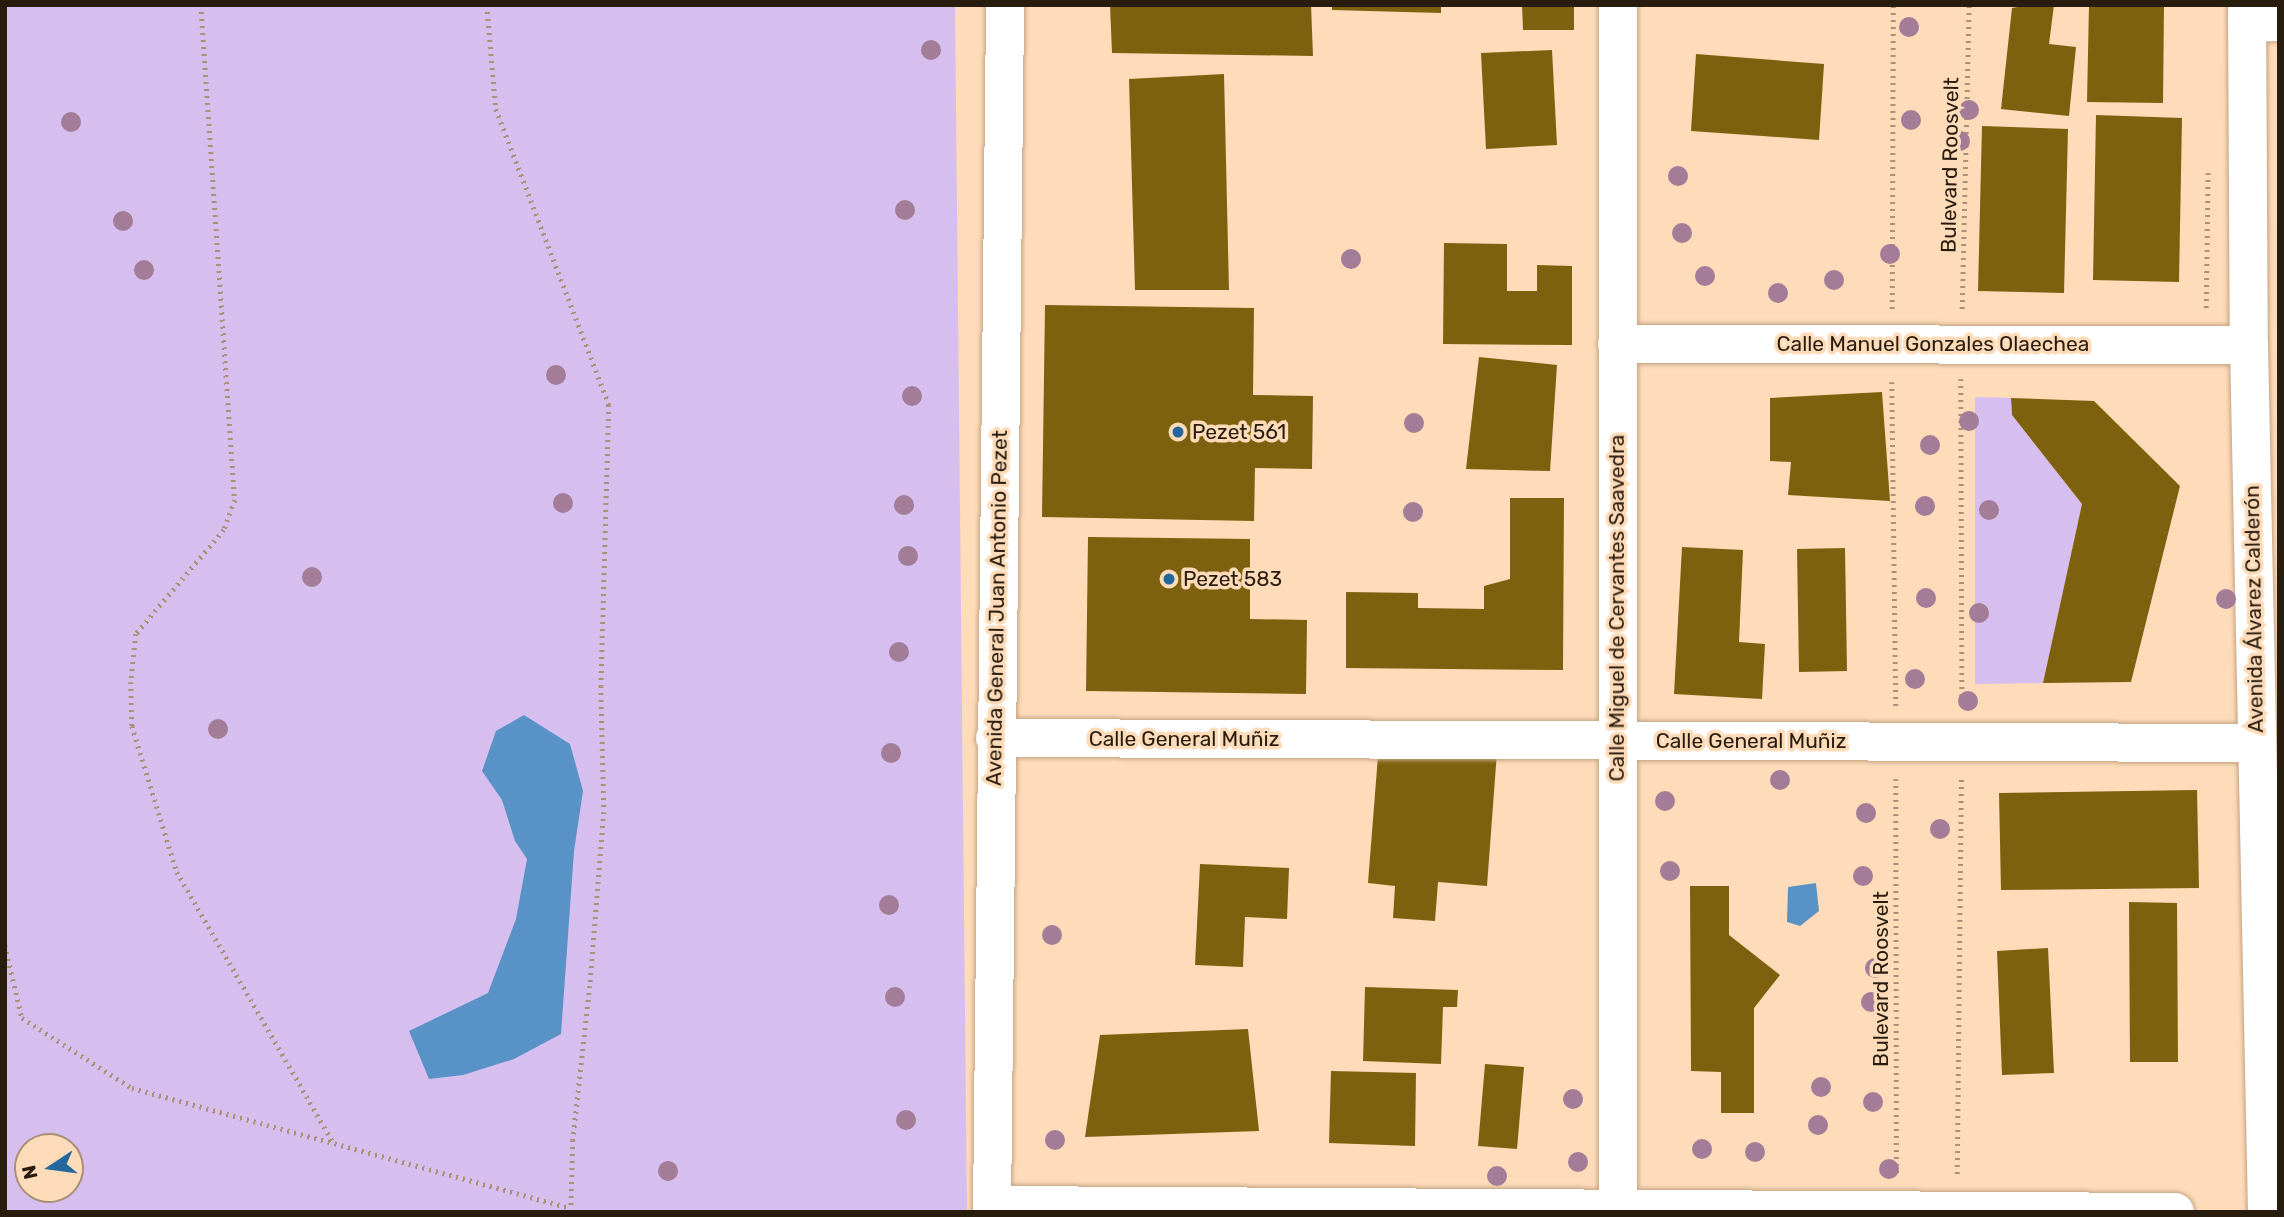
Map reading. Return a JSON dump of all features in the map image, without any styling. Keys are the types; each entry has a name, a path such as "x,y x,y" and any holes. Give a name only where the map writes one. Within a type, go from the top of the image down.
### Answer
{"street":[{"name":"Avenida General Juan Antonio Pezet","path":"992,1208 1004,5"},
{"name":"Calle Miguel de Cervantes Saavedra","path":"1618,5 1618,1210"},
{"name":"Avenida Álvarez Calderón","path":"2257,17 2249,170 2249,345 2265,458 2256,743 2271,952 2267,1212"},
{"path":"2249,170 2279,137"},
{"name":"Calle Manuel Gonzales Olaechea","path":"1617,344 2249,345"},
{"name":"Calle General Muñiz","path":"995,738 2256,743"},
{"path":"992,1208 2175,1212"}],"path":[{"path":"201,5 234,499 224,530 136,634 131,682 132,726 177,872 332,1142"},
{"path":"5,945 22,1018 132,1088 570,1210 573,1140 590,986 604,812 601,686 609,405 496,109 487,5"},
{"path":"1892,312 1893,5"},
{"name":"Bulevard Roosvelt","path":"1962,312 1969,5"},
{"path":"2205,320 2208,169"},
{"path":"1892,370 1896,720"},
{"path":"1961,371 1962,707"},
{"name":"Bulevard Roosvelt","path":"1896,768 1897,1177"},
{"path":"1957,1177 1961,769"}],"shaded area":[{"path":"5,5 955,5 967,1212 5,1212"},
{"path":"1975,397 2011,398 2012,415 2082,504 2043,683 1975,684"}],"water":[{"path":"524,715 570,744 583,791 574,851 561,1034 514,1059 463,1075 429,1079 409,1031 488,993 516,919 527,859 515,841 502,800 482,771 496,731"},
{"path":"1816,883 1819,911 1800,926 1787,922 1788,887"}],"building":[{"path":"1110,5 1311,5 1313,56 1112,53"},
{"path":"1332,5 1441,5 1441,13 1332,10"},
{"path":"1522,5 1574,5 1574,30 1523,30"},
{"path":"2054,5 2049,44 2076,47 2069,116 2001,109 2012,8"},
{"path":"2089,5 2164,5 2163,103 2087,102"},
{"path":"1552,50 1557,145 1486,149 1481,53"},
{"path":"1696,54 1824,64 1819,140 1691,131"},
{"path":"1224,74 1229,290 1135,290 1129,79"},
{"path":"2096,115 2182,118 2179,282 2093,280"},
{"path":"1982,126 2068,129 2064,293 1978,291"},
{"path":"1444,243 1507,244 1507,291 1537,291 1537,265 1572,266 1572,345 1443,344"},
{"name":"Pezet 561","path":"1045,305 1254,308 1253,395 1313,396 1312,469 1255,468 1254,521 1042,517"},
{"path":"1479,357 1557,365 1550,471 1466,469"},
{"path":"1882,392 1890,501 1788,495 1791,462 1770,461 1770,398"},
{"path":"2011,398 2094,401 2180,486 2131,682 2043,683 2082,504 2012,415"},
{"path":"1510,498 1564,498 1563,670 1346,668 1346,592 1418,593 1418,608 1484,609 1484,586 1510,579"},
{"name":"Pezet 583","path":"1088,537 1250,539 1250,619 1307,620 1306,694 1086,691"},
{"path":"1682,547 1743,550 1739,642 1765,644 1762,699 1674,694"},
{"path":"1845,548 1847,671 1799,672 1797,549"},
{"path":"1379,743 1497,752 1487,886 1438,882 1435,921 1393,918 1395,886 1368,883"},
{"path":"2197,790 2199,888 2001,890 1999,793"},
{"path":"1200,864 1289,868 1287,919 1245,917 1243,967 1195,965"},
{"path":"1690,886 1729,886 1729,935 1780,975 1754,1008 1754,1113 1721,1113 1721,1072 1691,1071"},
{"path":"2129,902 2177,903 2178,1062 2130,1062"},
{"path":"2048,948 2054,1073 2002,1075 1997,951"},
{"path":"1365,987 1458,990 1457,1007 1443,1007 1441,1064 1363,1061"},
{"path":"1248,1029 1259,1131 1085,1137 1100,1035"},
{"path":"1485,1064 1524,1067 1517,1149 1478,1146"},
{"path":"1331,1071 1416,1073 1415,1146 1329,1143"}],"place":[{"name":"Pezet 561","path":"1178,432"},
{"name":"Pezet 583","path":"1169,579"}]}
